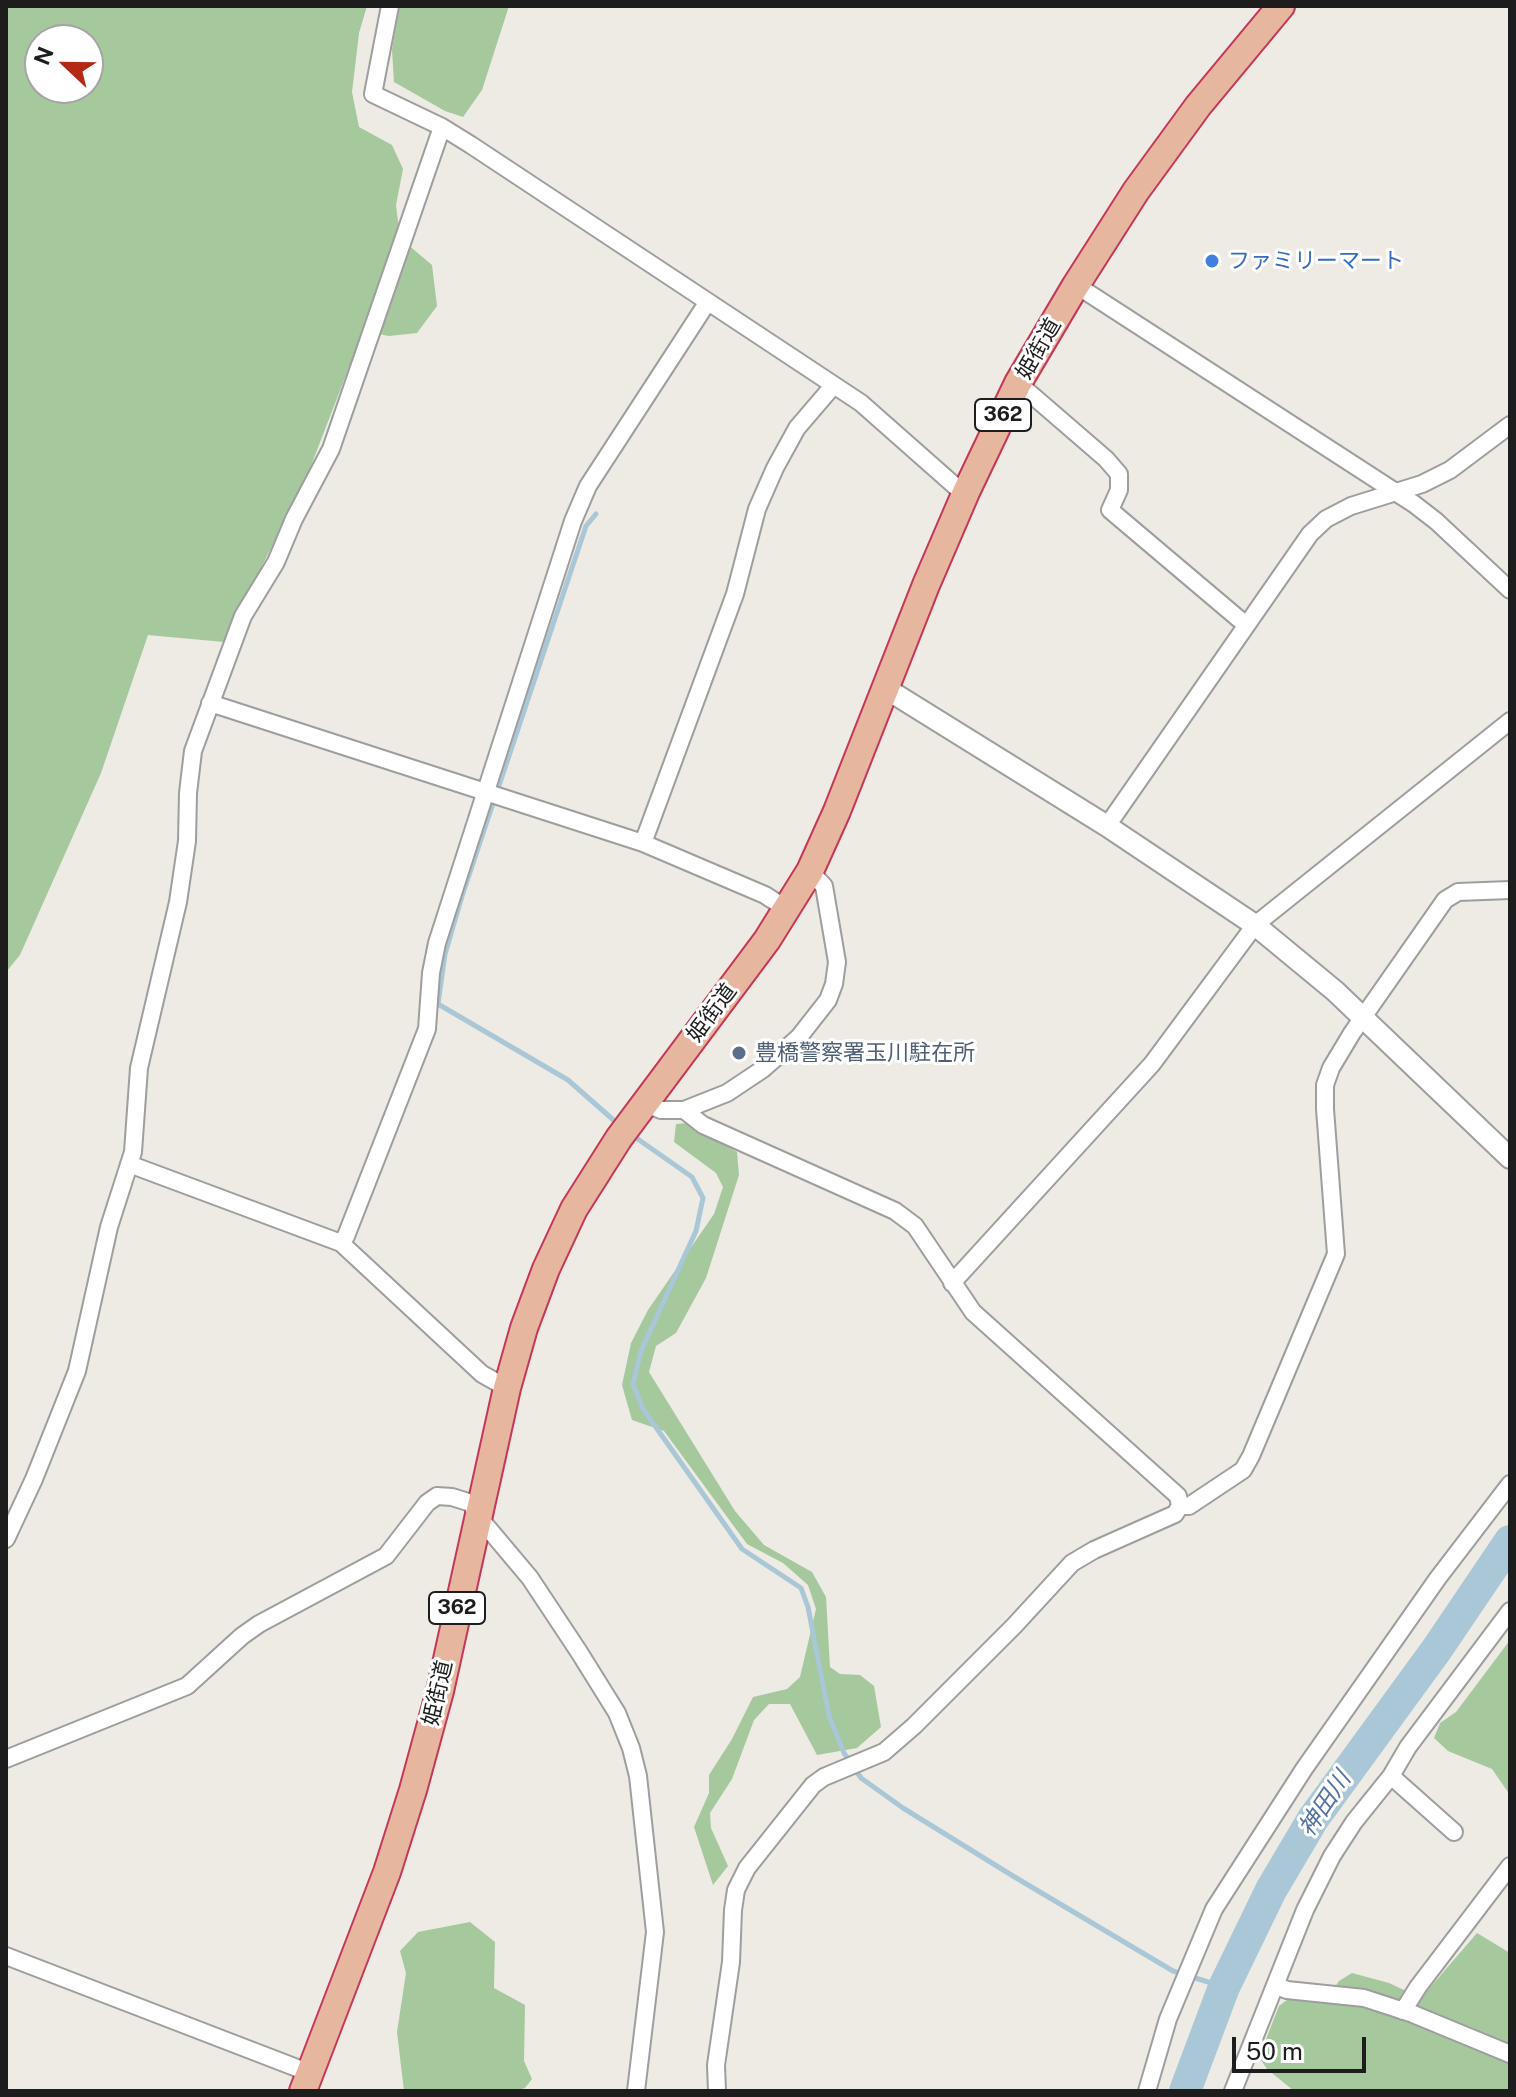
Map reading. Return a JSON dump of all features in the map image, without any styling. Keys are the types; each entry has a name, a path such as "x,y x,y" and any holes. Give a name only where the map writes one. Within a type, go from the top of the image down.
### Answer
{"highway":[{"name":"姫街道","path":"306,2082 387,1872 413,1790 440,1691 507,1388 524,1328 546,1269 574,1209 632,1120 788,910 810,871 966,492 1018,383 1136,191 1198,106 1281,6"}],"street":[{"path":"390,6 373,94 442,127 861,403 955,486 966,492"},
{"path":"6,1539 77,1371 109,1227 133,1152 139,1068 183,871 193,751 243,616 276,562 294,519 331,449 442,127"},
{"path":"1076,285 1436,521 1510,590"},
{"path":"341,1243 427,1029 431,973 437,943 493,795 573,521 588,486 707,303"},
{"path":"1018,383 1106,459 1119,474 1119,490 1110,510 1246,625"},
{"path":"643,843 735,594 757,509 797,428 833,386"},
{"path":"1107,826 1310,534 1326,519 1351,506 1422,484 1450,470 1510,425"},
{"path":"885,688 1107,826 1255,925 1363,1017 1510,1158"},
{"path":"210,703 643,843 765,895 788,910"},
{"path":"952,1283 1152,1064 1255,925 1510,721"},
{"path":"632,1120 661,1110 684,1110 727,1093 763,1069 799,1037 828,1000 837,962 824,886 810,871"},
{"path":"1180,1506 1189,1506 1243,1470 1330,1272 1336,1254 1336,1233 1325,1085 1331,1068 1445,900 1458,892 1510,890"},
{"path":"684,1110 703,1125 895,1211 915,1226 973,1312 1178,1496 1180,1506 1175,1514 1072,1563 1014,1626 884,1752 824,1777 813,1785 747,1868 736,1890 731,1962 716,2065 717,2091"},
{"path":"129,1164 341,1243 482,1374 507,1388"},
{"path":"1147,2091 1168,2019 1214,1909 1304,1769 1438,1578 1510,1484"},
{"path":"6,1759 187,1686 259,1624 386,1556 427,1503 437,1496 471,1503 477,1515 530,1578 579,1652 617,1713 631,1748 638,1776 655,1910 636,2091"},
{"path":"1233,2091 1305,1910 1332,1856 1354,1822 1391,1776 1408,1747 1510,1611"},
{"path":"1391,1776 1454,1832"},
{"path":"1403,2011 1418,1987 1504,1887 1510,1866"},
{"path":"6,1956 306,2082"},
{"path":"1275,1985 1287,1990 1364,1998 1510,2054"}],"green space":[{"path":"6,6 367,6 359,33 352,92 359,127 392,145 403,169 396,205 400,238 432,265 437,306 417,333 389,336 363,331 307,476 224,642 148,635 101,773 20,955 6,972"},
{"path":"399,6 509,6 482,90 463,117 445,111 394,82 392,50"},
{"path":"689,1123 737,1152 739,1175 706,1278 676,1333 656,1346 649,1372 735,1511 764,1545 812,1572 826,1597 830,1667 840,1674 860,1675 874,1686 881,1727 857,1748 817,1755 790,1704 769,1704 754,1720 732,1779 710,1813 711,1828 728,1866 713,1885 694,1827 709,1793 709,1775 753,1697 787,1689 800,1677 816,1609 808,1585 783,1563 747,1544 664,1431 632,1420 622,1385 631,1343 648,1310 714,1214 723,1187 716,1173 674,1142 676,1124"},
{"path":"1510,1640 1510,1795 1492,1769 1448,1751 1434,1738 1440,1723 1456,1712"},
{"path":"470,1922 495,1942 494,1988 525,2005 524,2061 532,2079 525,2088 514,2091 404,2091 397,2032 406,1973 400,1951 418,1932"},
{"path":"1477,1933 1510,1953 1510,2091 1294,2091 1267,2069 1259,2057 1279,2006 1288,1999 1324,2002 1339,1981 1352,1973 1389,1983 1421,1998"}],"waterway":[{"path":"596,514 586,526 462,896 445,954 438,1004 568,1080 618,1124"},
{"path":"632,1135 692,1177 703,1198 696,1231 641,1351 633,1384 643,1409 742,1549 801,1588 808,1607 829,1716 844,1753 861,1778 903,1808 1173,1971 1224,1987"},
{"name":"神田川","path":"1185,2091 1224,1987 1271,1890 1313,1819 1437,1649 1510,1541"}],"place":[{"name":"ファミリーマート","path":"1212,261"},
{"name":"豊橋警察署玉川駐在所","path":"739,1053"}]}
